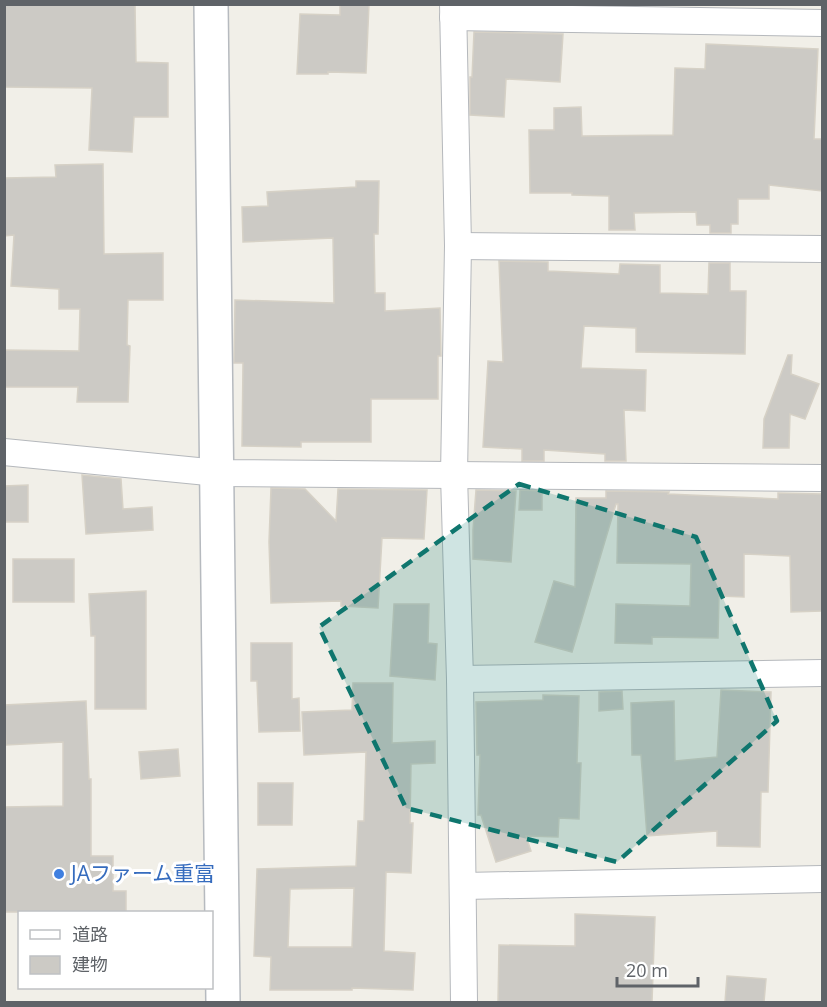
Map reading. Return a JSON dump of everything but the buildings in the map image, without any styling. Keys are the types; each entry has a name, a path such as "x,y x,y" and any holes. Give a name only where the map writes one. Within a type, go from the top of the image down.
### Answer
{"street":[{"path":"212,4 224,1002"},
{"path":"464,1002 464,886 454,474 458,246 453,11 822,23"},
{"path":"458,246 822,249"},
{"path":"4,452 218,473 822,478"},
{"path":"460,679 822,673"},
{"path":"464,886 822,879"}],"highlighted area":[{"path":"519,484 696,537 777,721 617,862 406,808 319,627"}],"place":[{"name":"JAファーム重富","path":"59,874"}]}
